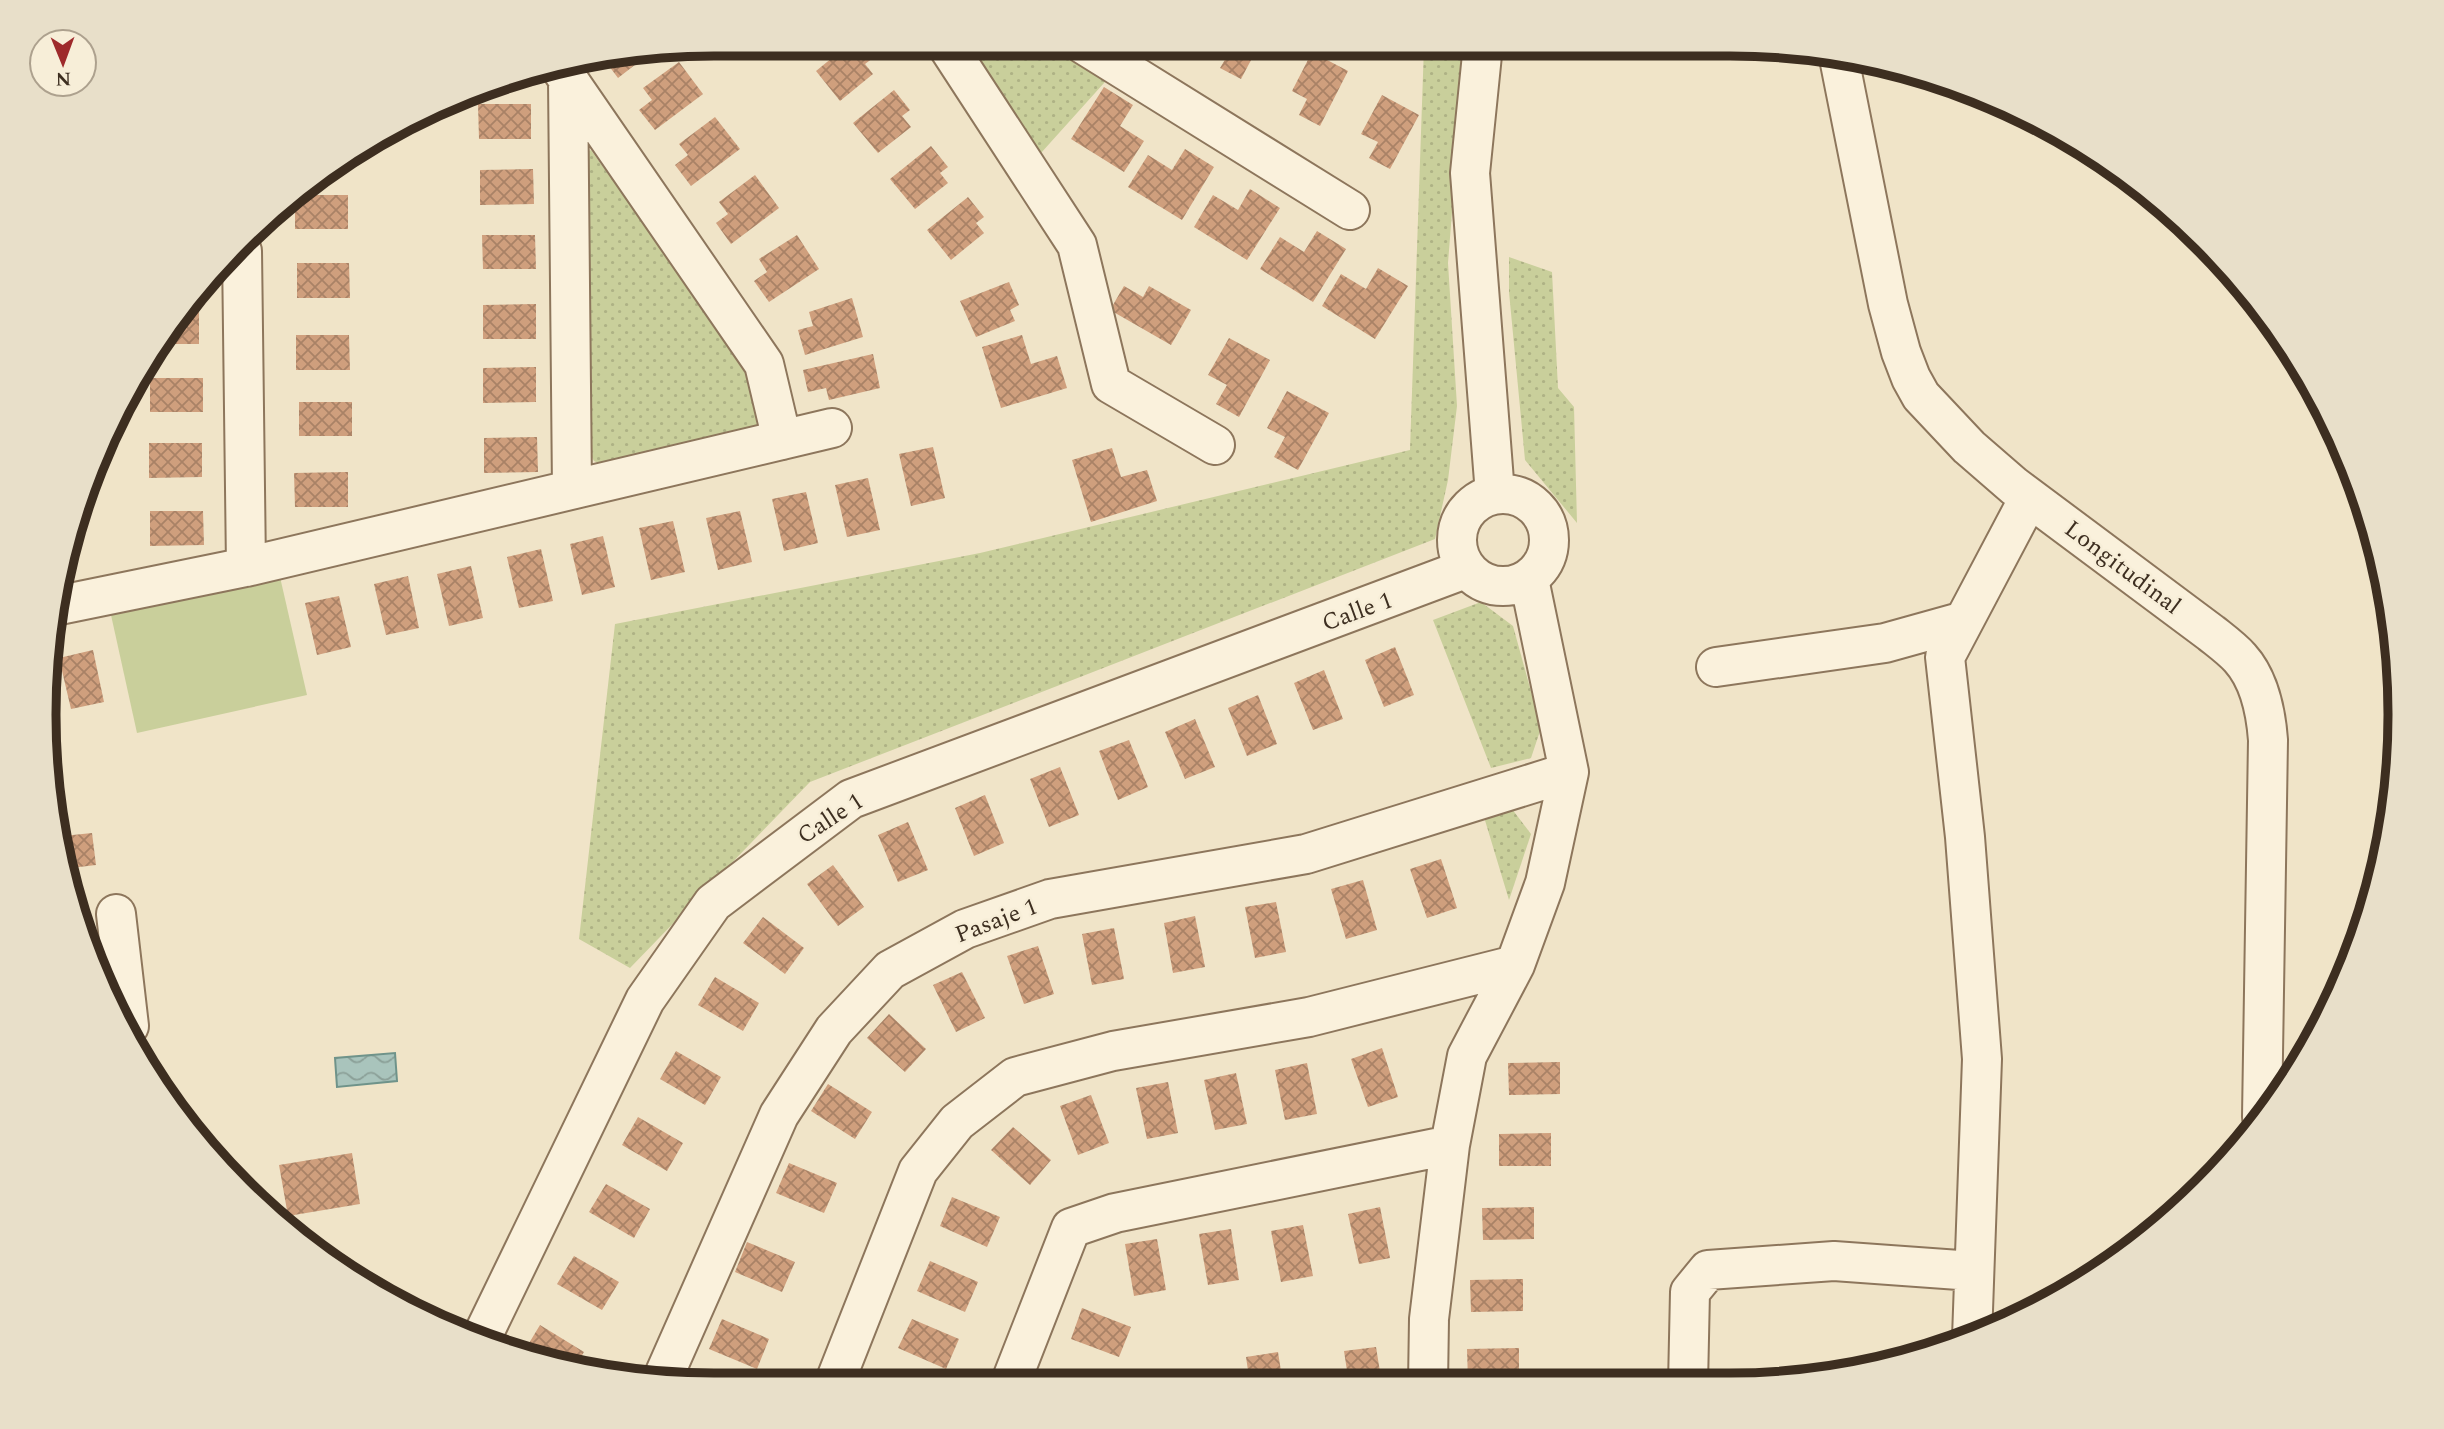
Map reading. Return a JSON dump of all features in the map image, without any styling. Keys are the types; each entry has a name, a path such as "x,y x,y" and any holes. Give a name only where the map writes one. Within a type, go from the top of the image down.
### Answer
{"street":[{"path":"954,56 1077,245 1111,384 1215,445"},
{"path":"1102,56 1350,210"},
{"path":"1482,56 1470,173 1495,494"},
{"name":"Longitudinal","path":"1841,66 1888,303 1901,352 1921,396 1969,447 2029,498 2242,659 2257,688 2266,718 2268,740 2262,1101"},
{"path":"564,74 764,364 782,440"},
{"path":"564,74 572,489"},
{"path":"242,256 246,567"},
{"path":"66,604 246,567 832,429"},
{"path":"1495,494 1513,495 1530,502 1542,515 1549,532 1549,550 1542,567 1529,579 1518,584 1495,586 1483,583 1465,569 1457,547 1459,523 1473,504 1495,494"},
{"path":"1972,1326 1982,1059 1965,837 1945,657 2029,498"},
{"name":"Calle 1","path":"484,1331 645,1000 713,903 851,799 1465,569"},
{"path":"1428,1373 1429,1319 1450,1145 1467,1056 1516,965 1545,884 1569,772 1529,579"},
{"path":"1716,667 1885,643 1964,621"},
{"name":"Pasaje 1","path":"667,1371 779,1115 834,1030 890,970 965,929 1050,900 1306,854 1569,772"},
{"path":"116,914 127,1013"},
{"path":"838,1373 918,1171 957,1122 1015,1077 1112,1051 1309,1017 1516,965"},
{"path":"1014,1373 1071,1228 1115,1213 1450,1145"},
{"path":"1688,1373 1690,1293 1707,1269 1834,1261 1973,1271"}],"green space":[{"path":"974,56 1085,56 1113,73 1041,153"},
{"path":"1424,56 1464,56 1448,263 1457,406 1448,480 1435,539 810,782 630,968 579,939 615,624 980,553 1410,450"},
{"path":"591,150 744,365 757,424 752,435 602,465 594,461 588,450 583,154"},
{"path":"1509,257 1552,272 1558,388 1574,407 1577,523 1525,460 1509,292"},
{"path":"280,577 307,695 137,733 111,615"},
{"path":"1481,602 1513,626 1541,728 1531,758 1491,768 1433,620"},
{"path":"1512,809 1531,834 1509,900 1484,817"}],"water":[{"path":"395,1053 397,1081 337,1087 335,1058"}],"building":[{"path":"834,56 873,58 865,64 873,74 840,101 816,71"},
{"path":"1227,56 1253,56 1241,79 1220,68"},
{"path":"1310,56 1320,56 1348,71 1320,126 1299,115 1307,99 1292,91"},
{"path":"640,61 618,78 609,65"},
{"path":"679,62 703,94 655,130 639,110 652,100 643,88"},
{"path":"1104,87 1133,105 1120,126 1144,141 1124,172 1071,139"},
{"path":"894,90 910,110 902,116 911,127 878,153 853,123"},
{"path":"1382,95 1419,115 1390,169 1369,158 1378,142 1361,134"},
{"path":"478,104 531,104 531,139 479,139"},
{"path":"715,117 740,149 691,186 675,165 688,155 679,144"},
{"path":"931,146 948,167 940,173 948,183 915,209 890,179"},
{"path":"1185,149 1214,167 1182,220 1128,187 1148,155 1172,170"},
{"path":"533,169 534,204 480,205 480,170"},
{"path":"755,175 779,208 731,244 716,223 728,214 719,202"},
{"path":"1250,189 1280,208 1247,260 1194,227 1213,195 1238,210"},
{"path":"310,195 348,195 348,229 295,229 295,207"},
{"path":"968,197 984,217 976,223 984,233 951,260 927,230"},
{"path":"1317,231 1346,249 1313,302 1260,269 1280,237 1304,252"},
{"path":"482,235 535,235 536,269 483,269"},
{"path":"797,235 819,269 769,302 754,281 767,272 759,259"},
{"path":"297,263 349,263 350,298 297,298"},
{"path":"1378,268 1408,286 1375,339 1322,306 1341,274 1366,289"},
{"path":"1009,282 1019,305 1010,310 1015,321 976,337 960,301"},
{"path":"1124,286 1143,297 1149,286 1191,310 1171,345 1110,310"},
{"path":"852,298 863,337 805,355 798,330 813,326 809,312"},
{"path":"536,304 536,339 483,339 483,305"},
{"path":"196,309 199,309 199,344 171,344"},
{"path":"296,335 349,335 350,370 296,370"},
{"path":"1022,335 1031,364 1057,356 1067,388 1001,408 982,347"},
{"path":"1229,338 1270,360 1239,417 1216,404 1227,385 1208,375"},
{"path":"873,354 880,388 829,400 826,388 808,392 803,370"},
{"path":"536,367 536,402 483,403 483,368"},
{"path":"150,378 203,378 203,412 150,412"},
{"path":"1287,391 1329,413 1298,470 1274,457 1285,437 1267,428"},
{"path":"299,402 352,402 352,436 299,436"},
{"path":"537,437 538,472 484,473 484,438"},
{"path":"149,443 202,443 202,477 149,478"},
{"path":"933,447 945,498 911,506 899,454"},
{"path":"1112,448 1121,477 1147,470 1157,501 1091,522 1072,460"},
{"path":"348,472 348,507 295,507 294,473"},
{"path":"868,478 880,530 847,537 835,485"},
{"path":"806,492 818,543 784,551 772,499"},
{"path":"150,511 203,511 204,545 150,546"},
{"path":"740,511 752,562 718,570 706,518"},
{"path":"673,521 685,572 651,580 639,528"},
{"path":"603,536 615,587 582,595 570,544"},
{"path":"541,549 553,601 519,608 507,557"},
{"path":"471,566 483,618 449,626 437,574"},
{"path":"408,576 419,628 386,635 374,584"},
{"path":"339,596 351,647 317,655 305,603"},
{"path":"1395,647 1414,695 1384,707 1365,660"},
{"path":"93,650 104,702 71,709 59,658"},
{"path":"1324,670 1343,719 1313,730 1294,683"},
{"path":"1258,695 1277,744 1247,756 1228,708"},
{"path":"1195,719 1215,767 1185,779 1165,732"},
{"path":"1129,740 1148,787 1118,800 1099,751"},
{"path":"1060,767 1079,815 1049,827 1030,779"},
{"path":"985,795 1004,843 974,856 955,808"},
{"path":"908,822 928,870 898,882 878,835"},
{"path":"92,833 96,865 74,868 68,836"},
{"path":"1441,859 1457,908 1427,918 1410,869"},
{"path":"833,865 864,907 838,926 807,884"},
{"path":"1363,880 1377,930 1346,939 1331,889"},
{"path":"1276,902 1286,952 1255,958 1245,907"},
{"path":"1195,916 1205,967 1173,973 1164,923"},
{"path":"763,917 804,948 785,974 743,943"},
{"path":"1114,928 1124,979 1092,985 1082,934"},
{"path":"1038,946 1054,994 1024,1004 1007,956"},
{"path":"962,972 985,1018 956,1032 933,985"},
{"path":"715,977 759,1003 743,1031 698,1005"},
{"path":"889,1014 926,1049 905,1072 867,1038"},
{"path":"1382,1048 1398,1097 1368,1107 1351,1059"},
{"path":"676,1051 721,1077 705,1105 660,1079"},
{"path":"1560,1062 1560,1094 1509,1095 1508,1063"},
{"path":"1307,1063 1317,1114 1285,1120 1275,1070"},
{"path":"1236,1073 1247,1124 1215,1130 1204,1080"},
{"path":"1168,1082 1178,1133 1147,1139 1136,1088"},
{"path":"828,1084 872,1112 855,1139 811,1111"},
{"path":"1091,1095 1109,1143 1078,1155 1060,1106"},
{"path":"638,1117 683,1143 667,1171 622,1145"},
{"path":"1013,1127 1051,1160 1030,1185 991,1150"},
{"path":"1551,1133 1551,1166 1499,1166 1499,1134"},
{"path":"352,1153 360,1204 288,1216 279,1165"},
{"path":"789,1163 837,1183 824,1213 776,1193"},
{"path":"606,1184 650,1209 634,1238 589,1212"},
{"path":"952,1197 1000,1217 987,1247 940,1226"},
{"path":"1380,1207 1390,1258 1359,1264 1348,1214"},
{"path":"1534,1207 1534,1239 1483,1240 1482,1208"},
{"path":"1303,1225 1313,1276 1281,1282 1271,1231"},
{"path":"1231,1229 1239,1280 1208,1285 1199,1234"},
{"path":"1157,1239 1166,1290 1134,1296 1125,1244"},
{"path":"747,1242 795,1262 782,1292 735,1272"},
{"path":"574,1256 619,1282 602,1310 557,1284"},
{"path":"930,1261 978,1282 965,1312 917,1291"},
{"path":"1523,1279 1523,1311 1471,1312 1470,1280"},
{"path":"1082,1308 1131,1327 1119,1357 1071,1339"},
{"path":"722,1319 769,1339 757,1369 709,1349"},
{"path":"912,1319 959,1339 946,1369 898,1348"},
{"path":"540,1325 584,1352 580,1359 527,1346"},
{"path":"1376,1347 1380,1373 1347,1373 1344,1351"},
{"path":"1519,1348 1519,1373 1468,1373 1467,1349"},
{"path":"1278,1352 1281,1373 1248,1373 1246,1357"}]}
